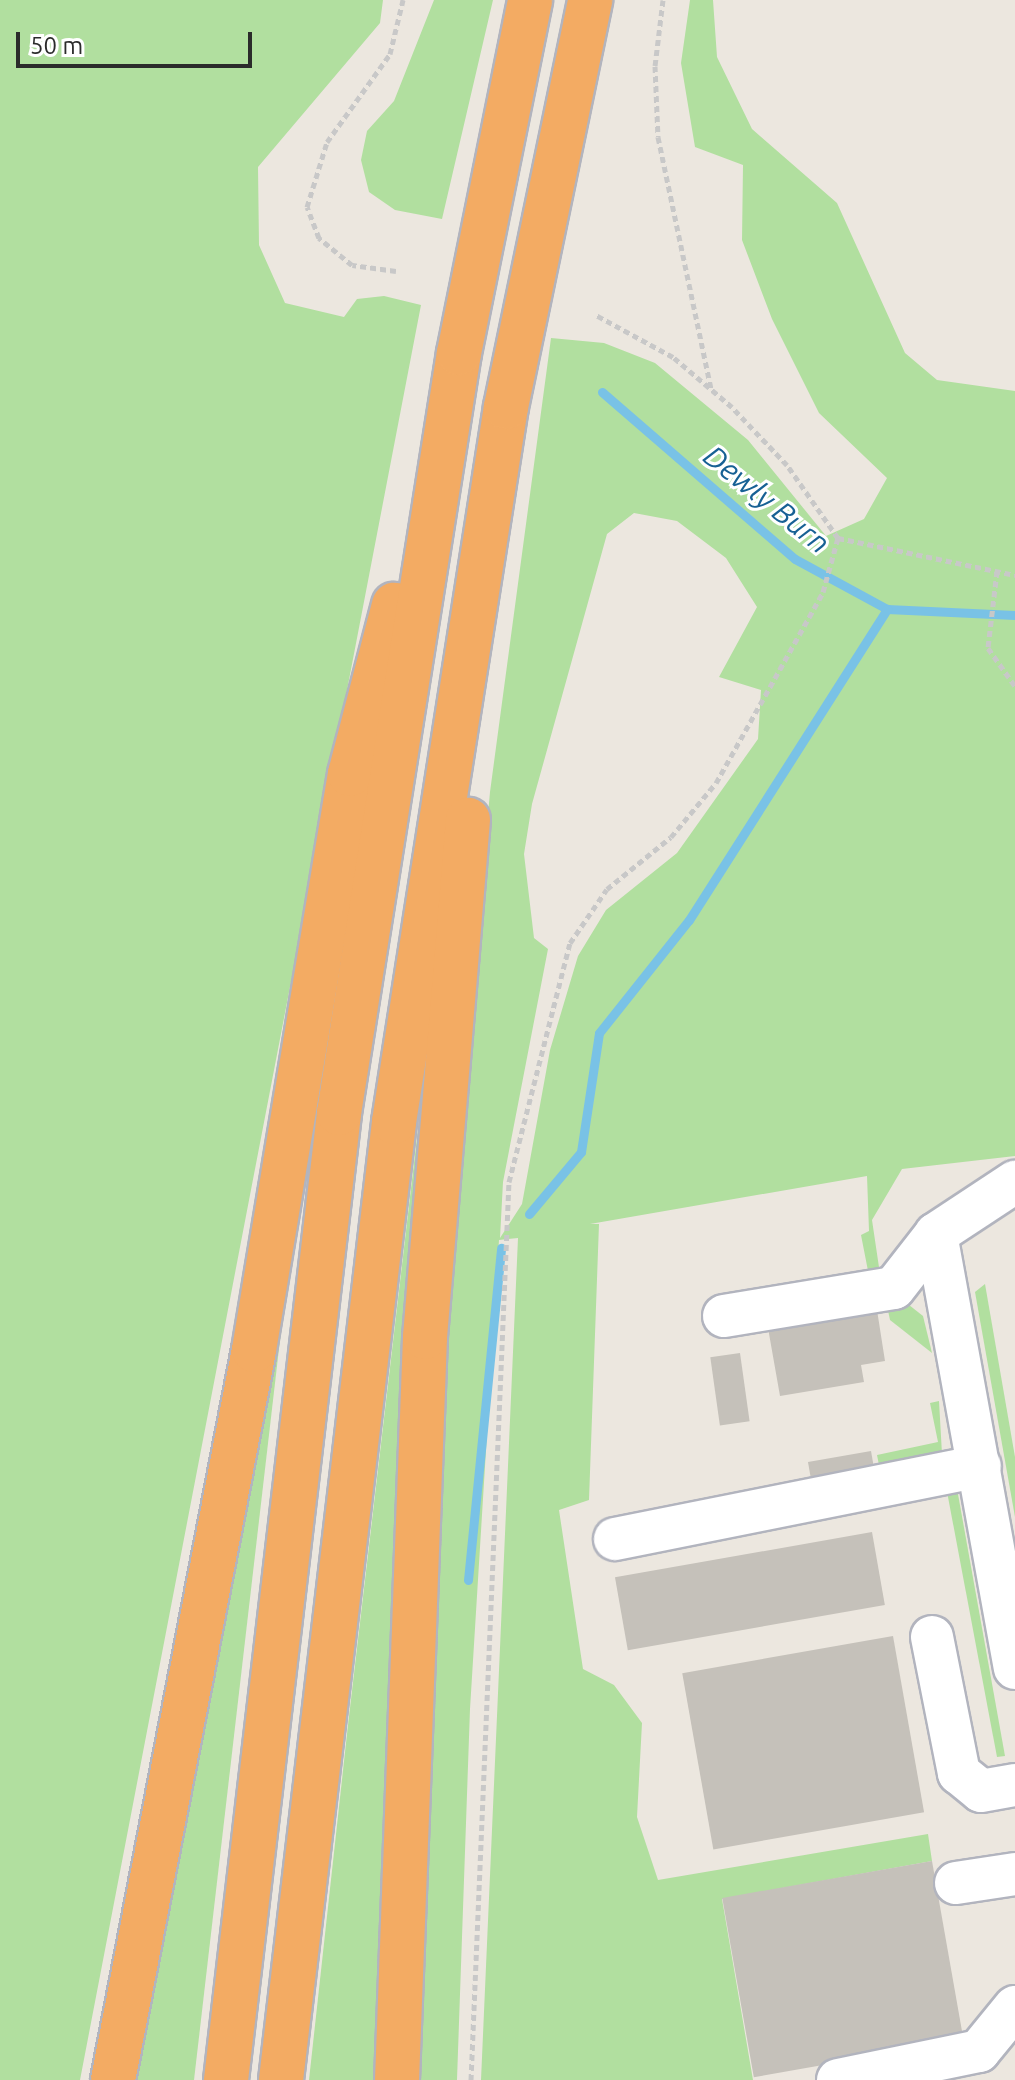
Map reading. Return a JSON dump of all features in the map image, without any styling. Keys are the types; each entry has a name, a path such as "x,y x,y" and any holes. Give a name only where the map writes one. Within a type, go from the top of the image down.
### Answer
{"highway":[{"path":"226,2080 339,1113 459,353 530,0"},
{"path":"281,2080 394,1122 506,407 590,0"},
{"path":"113,2080 254,1350 350,774 459,353"},
{"path":"397,2080 425,1337 506,407"}],"street":[{"path":"724,1316 894,1288 936,1234 1015,1182"},
{"path":"936,1234 1015,1664"},
{"path":"615,1539 980,1466"},
{"path":"932,1637 959,1773 981,1791 1015,1785"},
{"path":"956,1883 1015,1874"},
{"path":"838,2080 979,2051 1015,2007"}],"path":[{"path":"396,271 352,265 319,238 307,207 327,142 390,54 403,0"},
{"path":"663,0 655,66 658,137 712,389"},
{"path":"471,2080 509,1182 570,943 607,889 671,837 716,783 823,592 835,559 838,538 787,465 712,389 673,357 596,315"},
{"path":"838,538 1015,575"},
{"path":"997,571 988,648 1015,686"}],"green space":[{"path":"0,0 383,0 380,23 258,167 259,245 285,303 344,317 357,299 384,296 421,305 80,2080 0,2080"},
{"path":"434,0 493,0 442,219 395,210 369,192 361,160 367,131 394,101"},
{"path":"690,0 713,0 717,57 752,129 837,203 905,353 937,380 1015,391 1015,1156 902,1169 872,1220 880,1274 869,1276 861,1235 869,1231 867,1176 590,1224 599,1224 589,1500 559,1510 583,1669 614,1685 642,1723 637,1817 658,1880 928,1834 932,1861 722,1899 753,2080 481,2080 518,1238 499,1240 470,1709 457,2080 415,2080 429,1633 459,1137 490,792 551,338 604,343 655,363 748,440 826,536 864,519 887,478 819,413 772,319 742,240 743,165 695,147 681,63","holes":["634,513 677,521 726,558 757,607 719,677 761,690 758,739 677,853 606,910 578,956 550,1050 522,1204 500,1238 503,1182 548,949 534,938 524,854 532,804 607,534"]},
{"path":"432,1010 379,2080 309,2080 348,1725"},
{"path":"290,1254 194,2080 120,2080"},
{"path":"985,1284 1015,1457 1015,1517 975,1292"},
{"path":"886,1301 904,1301 923,1316 932,1353 890,1320"},
{"path":"939,1401 942,1454 881,1475 877,1455 938,1442 930,1403"},
{"path":"945,1481 956,1483 1005,1756 997,1757"}],"building":[{"path":"877,1310 885,1361 861,1365 864,1382 780,1396 768,1328"},
{"path":"740,1353 750,1421 720,1426 710,1357"},
{"path":"871,1451 875,1474 812,1485 808,1462"},
{"path":"872,1532 885,1605 628,1650 615,1577"},
{"path":"893,1636 924,1812 713,1849 682,1673"},
{"path":"932,1861 964,2040 754,2077 722,1898"}],"waterway":[{"name":"Dewly Burn","path":"602,392 795,559 887,609 1015,615"},
{"path":"529,1214 581,1152 599,1033 689,920 887,609"},
{"path":"468,1580 501,1248"}]}
